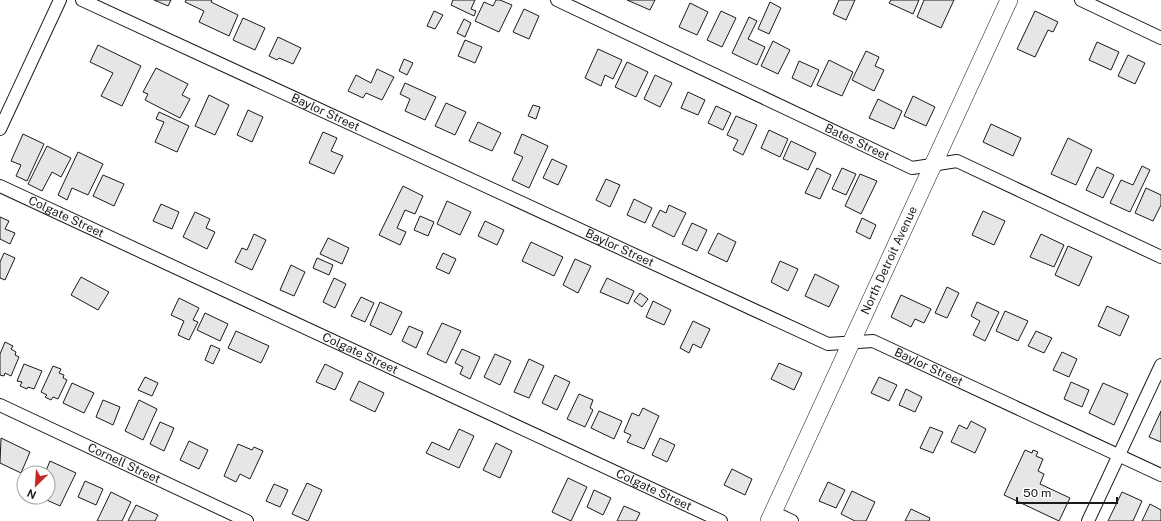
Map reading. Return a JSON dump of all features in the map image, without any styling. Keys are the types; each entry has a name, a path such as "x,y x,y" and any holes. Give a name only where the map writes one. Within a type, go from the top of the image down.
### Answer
{"street":[{"path":"0,129 60,0"},
{"name":"Baylor Street","path":"82,0 828,344 873,341 1161,475"},
{"name":"Bates Street","path":"557,0 912,168 957,161 1161,257"},
{"name":"North Detroit Avenue","path":"771,516 1009,0"},
{"path":"1081,0 1161,38"},
{"name":"Colgate Street","path":"0,186 721,521"},
{"path":"1088,521 1161,365"},
{"name":"Cornell Street","path":"0,405 247,521"},
{"path":"771,516 792,521"}],"building":[{"path":"154,0 171,0 168,6"},
{"path":"186,0 212,0 211,2 238,15 229,36 199,22 204,11 185,2"},
{"path":"453,0 475,0 471,9 476,11 474,16 451,5"},
{"path":"496,0 512,5 499,32 475,21 484,2 493,6"},
{"path":"627,0 655,0 650,10"},
{"path":"839,0 855,0 846,20 833,14"},
{"path":"891,0 919,0 913,14 889,3"},
{"path":"924,0 954,0 941,28 917,17"},
{"path":"770,2 781,8 769,34 758,29"},
{"path":"690,3 708,12 697,35 679,27"},
{"path":"524,9 539,16 529,39 513,32"},
{"path":"434,11 443,15 435,29 427,26"},
{"path":"721,11 736,18 722,47 707,40"},
{"path":"1035,11 1058,22 1053,32 1048,30 1035,57 1017,49"},
{"path":"749,17 757,21 748,39 765,47 757,65 732,53"},
{"path":"243,18 265,28 255,50 233,40"},
{"path":"464,19 471,23 465,37 457,33"},
{"path":"278,37 301,48 293,64 279,58 277,60 269,56"},
{"path":"465,40 482,47 475,63 458,56"},
{"path":"773,41 790,50 778,74 761,66"},
{"path":"1097,42 1119,52 1111,70 1089,60"},
{"path":"98,45 141,66 122,106 101,96 113,73 90,62"},
{"path":"598,49 622,60 613,79 605,75 601,86 585,78"},
{"path":"866,51 879,57 875,66 884,70 874,91 852,80"},
{"path":"1128,55 1145,63 1135,84 1118,76"},
{"path":"404,59 413,63 407,75 399,71"},
{"path":"829,60 853,72 842,96 817,85"},
{"path":"799,61 819,70 811,87 792,78"},
{"path":"627,62 648,72 636,97 615,87"},
{"path":"156,68 188,84 182,95 190,99 180,118 145,100 148,94 143,92"},
{"path":"377,69 394,77 382,100 366,93 363,98 348,91 356,75 371,83"},
{"path":"655,75 672,83 660,107 644,99"},
{"path":"405,83 436,97 425,120 405,111 410,99 400,94"},
{"path":"688,92 705,100 698,115 681,108"},
{"path":"209,95 229,105 215,135 195,126"},
{"path":"913,96 935,107 926,126 904,116"},
{"path":"878,99 902,111 894,129 869,118"},
{"path":"446,103 466,112 455,135 435,126"},
{"path":"533,105 540,107 536,119 528,116"},
{"path":"716,106 731,113 723,130 708,123"},
{"path":"248,110 263,117 252,142 237,135"},
{"path":"159,112 189,126 177,152 155,142 164,122 156,119"},
{"path":"736,116 757,125 743,155 733,150 738,140 727,135"},
{"path":"478,122 501,133 492,151 469,141"},
{"path":"991,124 1021,138 1013,156 983,142"},
{"path":"769,130 788,139 780,157 761,148"},
{"path":"323,132 337,138 331,151 343,156 334,174 309,163"},
{"path":"23,134 44,144 27,181 16,176 21,165 11,161"},
{"path":"522,134 548,146 529,188 512,180 523,157 514,153"},
{"path":"1068,138 1092,150 1076,185 1051,174"},
{"path":"791,141 816,153 808,170 783,159"},
{"path":"47,146 71,158 61,177 52,172 42,191 28,184"},
{"path":"78,152 103,164 88,195 72,188 67,200 58,195"},
{"path":"552,159 567,166 558,185 543,178"},
{"path":"1142,166 1150,170 1130,212 1110,203 1121,180 1133,185"},
{"path":"1097,167 1114,175 1103,198 1086,190"},
{"path":"817,168 831,175 820,199 805,193"},
{"path":"842,168 856,174 846,195 832,189"},
{"path":"860,174 877,181 861,214 845,206"},
{"path":"103,175 124,184 114,206 93,196"},
{"path":"606,179 620,185 610,207 596,200"},
{"path":"403,186 423,196 415,214 405,210 397,228 406,232 400,245 379,235"},
{"path":"1146,188 1161,195 1161,205 1153,221 1135,213"},
{"path":"634,199 652,208 645,223 627,215"},
{"path":"447,201 471,212 460,235 437,224"},
{"path":"161,204 179,212 172,229 153,221"},
{"path":"669,205 686,213 674,237 652,226 660,210 666,213"},
{"path":"983,211 1005,221 994,245 972,235"},
{"path":"195,212 210,219 206,228 215,232 207,249 183,237"},
{"path":"420,216 434,222 428,236 414,230"},
{"path":"0,217 9,221 5,229 15,233 10,244 0,239"},
{"path":"862,218 876,225 870,239 856,232"},
{"path":"485,221 504,230 497,245 478,236"},
{"path":"692,223 707,230 697,251 682,244"},
{"path":"718,233 736,242 727,262 708,253"},
{"path":"254,234 266,240 252,270 235,262 242,248 247,250"},
{"path":"1041,234 1064,245 1054,267 1030,257"},
{"path":"328,238 349,248 342,264 320,254"},
{"path":"531,242 563,257 554,276 522,261"},
{"path":"1068,246 1092,257 1079,286 1055,275"},
{"path":"4,253 15,258 5,280 0,278 0,262"},
{"path":"443,253 456,259 449,274 436,268"},
{"path":"317,258 333,265 329,275 313,268"},
{"path":"575,259 591,266 578,293 563,285"},
{"path":"780,261 798,269 788,291 771,282"},
{"path":"291,265 305,272 294,296 280,290"},
{"path":"815,274 839,286 829,307 805,296"},
{"path":"81,277 109,292 98,310 71,295"},
{"path":"334,278 346,284 335,308 323,302"},
{"path":"607,278 634,291 628,304 600,292"},
{"path":"947,287 959,293 947,318 935,313"},
{"path":"640,293 648,299 642,307 634,301"},
{"path":"901,295 931,309 924,323 915,319 911,327 891,317"},
{"path":"361,297 374,303 365,322 351,316"},
{"path":"179,298 199,308 193,320 198,322 189,340 178,335 184,321 171,315"},
{"path":"653,301 671,310 664,325 646,317"},
{"path":"380,302 402,312 391,335 370,325"},
{"path":"977,302 999,312 985,341 973,335 980,321 971,316"},
{"path":"1107,306 1129,316 1120,336 1098,326"},
{"path":"1005,311 1028,321 1018,341 996,331"},
{"path":"205,313 228,324 220,341 197,330"},
{"path":"693,321 710,329 701,348 693,344 689,353 680,348"},
{"path":"442,323 461,331 446,363 427,354"},
{"path":"409,326 423,332 416,348 402,341"},
{"path":"236,331 269,346 261,363 228,348"},
{"path":"1036,331 1052,338 1044,353 1028,346"},
{"path":"5,342 13,346 11,349 16,352 15,355 19,357 11,376 5,373 4,376 0,375 0,354"},
{"path":"211,345 220,349 213,364 205,360"},
{"path":"462,349 480,357 470,379 460,374 463,367 455,363"},
{"path":"1062,352 1077,359 1069,377 1053,370"},
{"path":"495,354 511,361 500,385 484,377"},
{"path":"529,359 544,366 529,398 514,392"},
{"path":"779,363 802,373 794,390 771,379"},
{"path":"24,364 42,371 34,389 28,387 27,389 20,386 22,382 17,381"},
{"path":"325,364 343,373 335,390 316,382"},
{"path":"53,366 61,369 59,373 64,375 63,378 67,380 58,399 53,397 51,400 45,397 47,395 41,392"},
{"path":"555,375 570,382 557,410 542,403"},
{"path":"145,377 158,383 152,396 138,390"},
{"path":"879,377 897,385 889,401 871,393"},
{"path":"359,381 384,393 375,412 350,400"},
{"path":"1071,382 1089,390 1082,407 1064,399"},
{"path":"72,383 94,393 84,413 63,403"},
{"path":"1103,383 1128,394 1114,425 1089,413"},
{"path":"906,389 922,397 915,412 899,405"},
{"path":"579,394 593,400 590,408 593,410 585,427 567,419"},
{"path":"103,400 120,407 113,425 96,417"},
{"path":"139,400 157,409 143,440 125,431"},
{"path":"643,408 659,416 644,449 627,442 631,435 624,432 632,413 639,416"},
{"path":"599,411 622,421 614,439 591,428"},
{"path":"1161,411 1161,442 1149,437"},
{"path":"971,421 986,429 975,453 951,442 959,425 967,429"},
{"path":"160,422 174,428 164,451 150,444"},
{"path":"930,427 943,432 933,453 920,448"},
{"path":"459,429 474,436 459,468 426,453 432,442 449,450"},
{"path":"1,438 30,452 24,465 16,465 16,471 0,463"},
{"path":"660,438 675,445 667,462 652,455"},
{"path":"189,441 208,450 199,469 180,460"},
{"path":"496,443 512,451 500,478 483,470"},
{"path":"238,444 252,450 254,447 263,451 250,479 240,474 236,482 224,476"},
{"path":"1025,450 1032,453 1033,450 1038,452 1036,456 1043,459 1038,471 1044,474 1040,484 1070,498 1059,521 1004,495"},
{"path":"50,461 76,473 60,506 56,504 56,465 48,465"},
{"path":"732,469 752,479 745,495 724,485"},
{"path":"568,478 587,487 571,521 552,512"},
{"path":"85,481 103,489 96,505 78,497"},
{"path":"828,482 845,490 836,508 819,501"},
{"path":"307,483 322,490 308,521 292,514"},
{"path":"274,484 288,490 280,507 266,501"},
{"path":"594,490 611,498 603,515 587,507"},
{"path":"852,491 875,502 866,521 855,521 841,514"},
{"path":"111,492 131,502 122,521 97,521"},
{"path":"1122,492 1142,501 1133,521 1108,521"},
{"path":"1150,504 1161,510 1161,521 1142,521"},
{"path":"136,505 158,515 155,521 128,521"},
{"path":"624,506 640,513 636,521 617,521"},
{"path":"911,509 930,518 929,521 905,521"}]}
